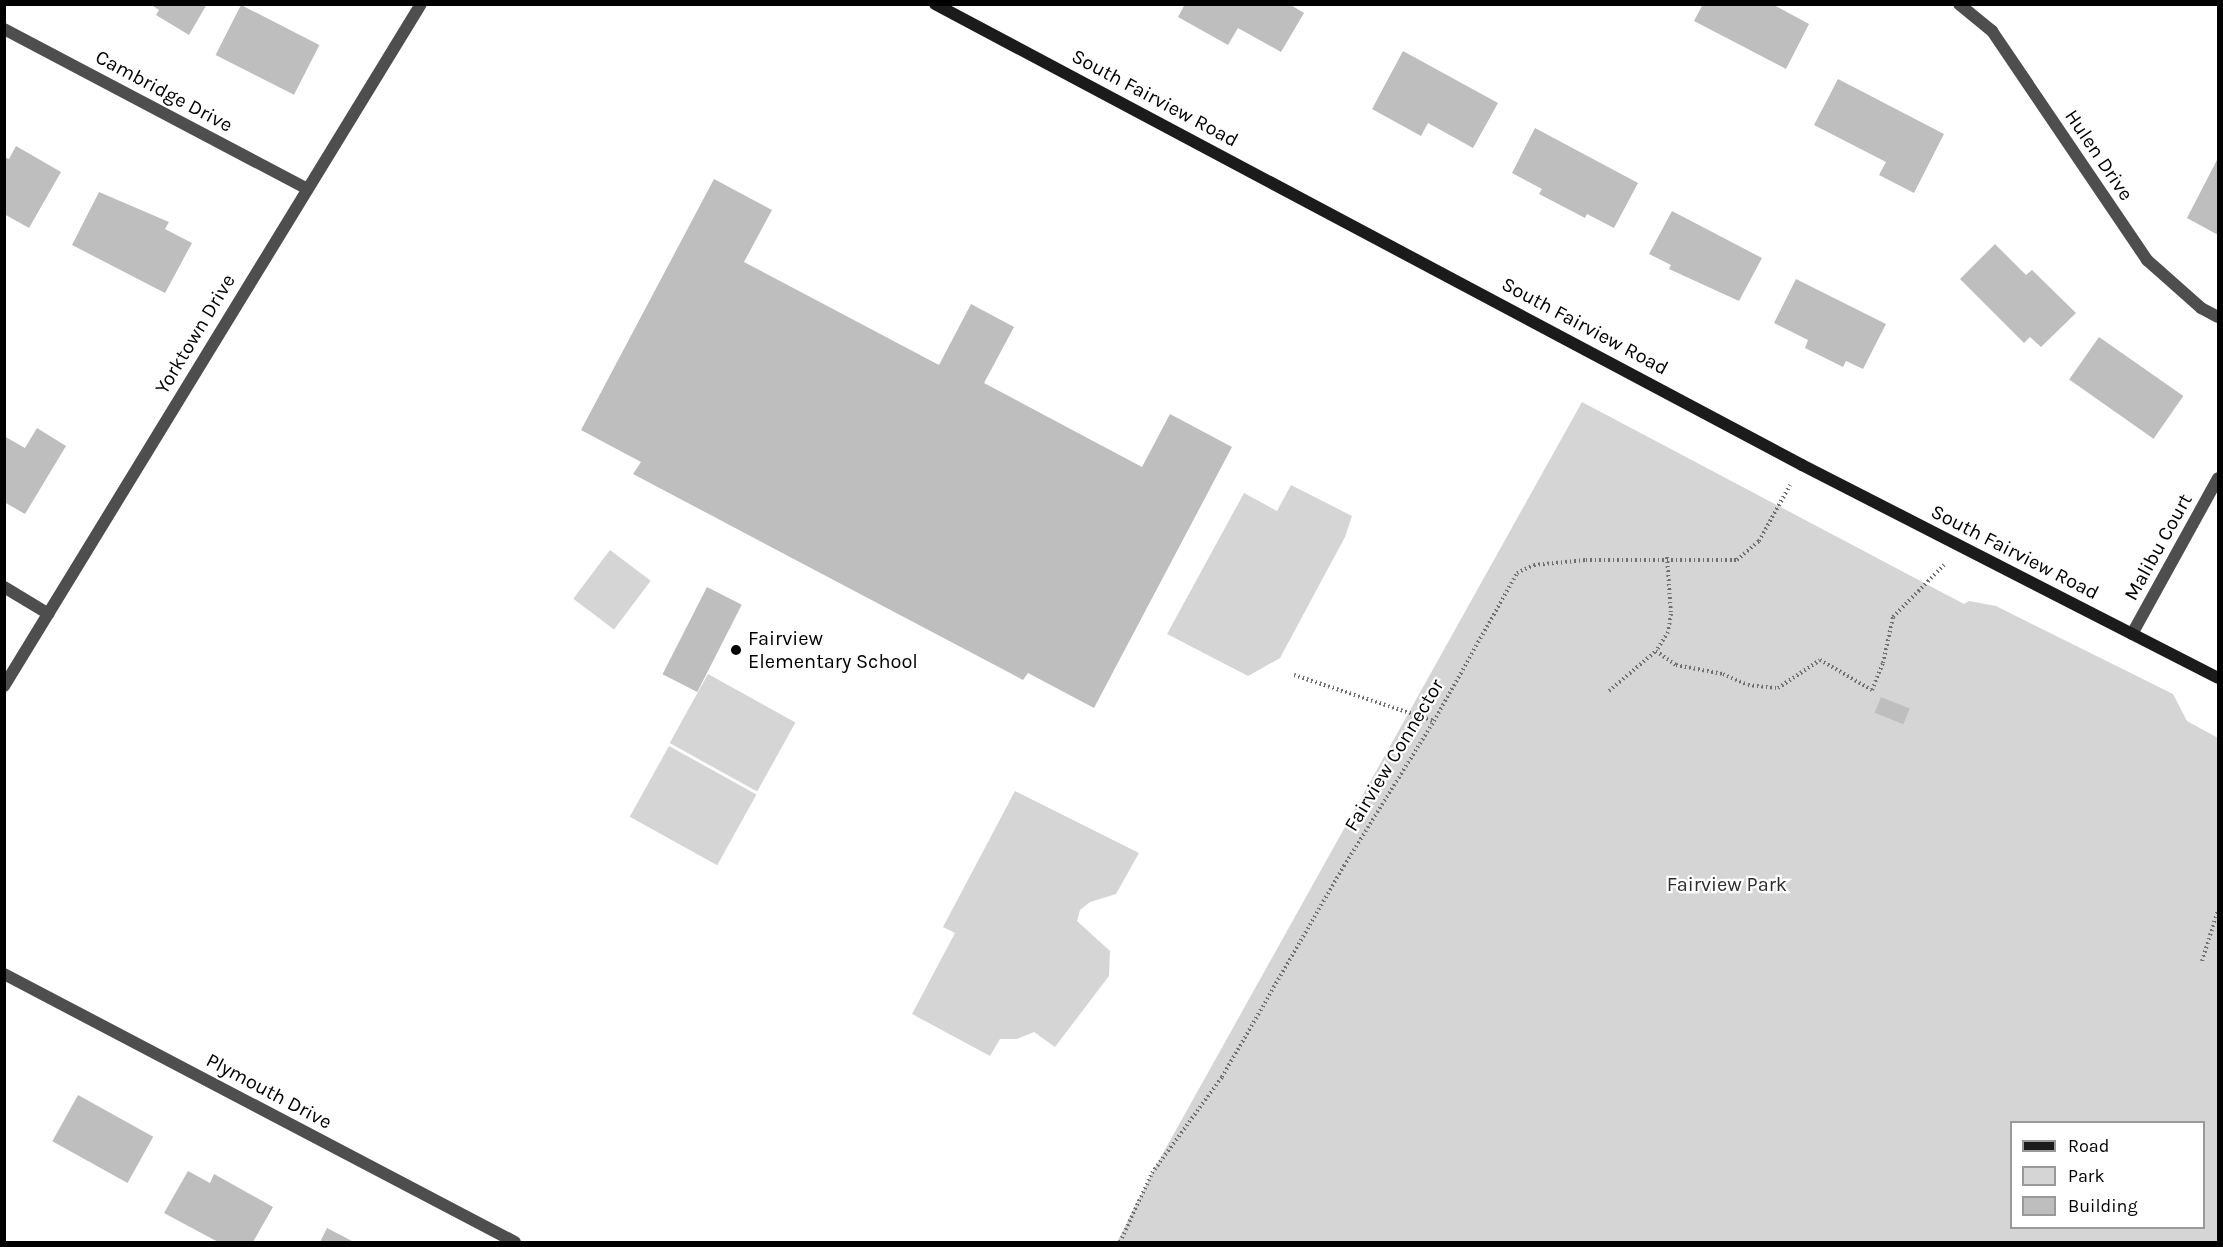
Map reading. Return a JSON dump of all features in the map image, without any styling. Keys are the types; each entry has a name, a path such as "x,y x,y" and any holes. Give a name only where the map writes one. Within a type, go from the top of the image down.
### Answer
{"street":[{"name":"Yorktown Drive","path":"4,686 306,188 421,4"},
{"name":"South Fairview Road","path":"935,4 1802,465 2218,678"},
{"name":"Hulen Drive","path":"1959,4 1992,31 2147,261 2202,308 2218,317"},
{"name":"Cambridge Drive","path":"4,29 306,188"},
{"name":"Malibu Court","path":"2132,634 2218,478"},
{"path":"4,587 49,614"},
{"name":"Plymouth Drive","path":"4,974 515,1242"}],"path":[{"name":"Fairview Connector","path":"1120,1242 1152,1173 1222,1077 1344,866 1434,721 1517,573 1534,565 1586,560 1667,557 1737,560 1759,540 1802,465"},
{"path":"1656,651 1676,665 1723,674 1748,685 1778,688 1820,660 1872,690 1883,663 1893,617 1962,547"},
{"path":"1609,691 1656,651 1668,632 1671,614 1667,557"},
{"path":"1294,675 1434,721"},
{"path":"2202,961 2218,910"}],"green space":[{"name":"Fairview Park","path":"1582,402 1964,604 1969,601 1996,606 2173,694 2187,721 2218,738 2218,1242 1117,1242 1152,1173"},
{"path":"1291,485 1352,516 1345,537 1280,658 1248,676 1167,634 1244,493 1277,511"},
{"path":"610,550 651,581 614,629 573,599"},
{"path":"708,674 795,722 757,792 670,743"},
{"path":"669,746 756,794 717,865 630,817"},
{"path":"1015,791 1139,853 1116,894 1090,902 1080,910 1077,921 1110,951 1109,976 1055,1047 1034,1032 1017,1039 1000,1039 990,1056 912,1014 955,933 943,927"}],"building":[{"path":"150,4 207,4 189,35 156,15 159,10"},
{"path":"1185,4 1289,4 1304,13 1281,52 1238,28 1228,45 1178,17"},
{"path":"1703,4 1772,4 1809,24 1786,69 1694,21"},
{"path":"241,5 319,45 294,95 216,55"},
{"path":"1403,51 1498,103 1473,148 1428,123 1421,136 1372,109"},
{"path":"1838,79 1944,134 1914,193 1879,175 1886,162 1814,125"},
{"path":"1535,128 1638,183 1614,228 1587,214 1585,218 1539,194 1542,189 1512,173"},
{"path":"16,146 61,172 29,228 4,214 4,157 9,159"},
{"path":"2218,158 2218,235 2187,218"},
{"name":"Fairview Elementary School","path":"714,179 772,210 744,262 939,365 971,304 1014,327 984,383 1142,467 1170,414 1232,447 1094,708 1028,673 1023,680 633,474 641,462 581,430"},
{"path":"99,192 169,222 165,229 192,243 165,293 72,245"},
{"path":"1672,211 1762,258 1739,301 1669,269 1671,265 1649,254"},
{"path":"1995,244 2026,275 2032,270 2076,313 2041,347 2030,337 2024,343 1960,279"},
{"path":"1796,279 1886,324 1863,369 1846,361 1843,367 1805,348 1808,340 1774,323"},
{"path":"2099,337 2183,396 2154,439 2069,380"},
{"path":"37,428 66,446 25,514 4,502 4,436 25,448"},
{"path":"707,587 742,605 697,692 663,674"},
{"path":"1881,697 1910,709 1903,724 1875,713"},
{"path":"78,1095 153,1137 128,1183 52,1141"},
{"path":"188,1171 210,1183 214,1174 273,1207 253,1242 218,1242 164,1213"},
{"path":"327,1228 354,1242 320,1242"}],"place":[{"name":"Fairview Elementary School","path":"736,650"}]}
